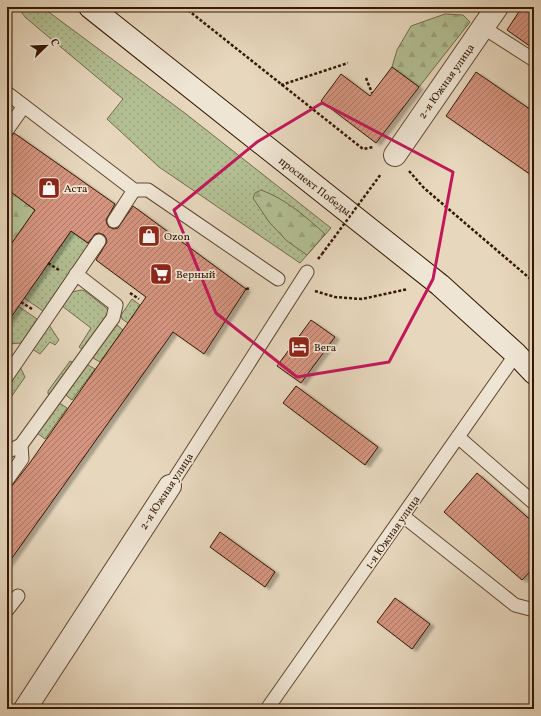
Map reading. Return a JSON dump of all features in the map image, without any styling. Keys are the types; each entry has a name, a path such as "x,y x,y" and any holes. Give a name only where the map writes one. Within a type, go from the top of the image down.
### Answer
{"street":[{"name":"проспект Победы","path":"90,7 440,285 516,354 534,373"},
{"name":"2-я Южная улица","path":"394,155 484,28 497,7"},
{"name":"2-я Южная улица","path":"25,709 170,486"}],"lane":[{"path":"484,28 534,60"},
{"path":"7,93 134,190 148,190 278,279"},
{"path":"7,130 24,106"},
{"path":"114,221 134,190"},
{"path":"7,376 99,240"},
{"name":"2-я Южная улица","path":"170,486 308,272"},
{"path":"7,452 22,445 113,318 116,305 76,274"},
{"name":"1-я Южная улица","path":"267,709 516,354"},
{"path":"458,437 534,503"},
{"path":"7,480 22,459 22,445"},
{"path":"403,516 515,604 534,610"},
{"path":"7,610 18,596"}],"path":[{"path":"184,7 363,149"},
{"path":"281,85 348,63"},
{"path":"366,78 372,94"},
{"path":"394,155 404,164 424,188 534,282"},
{"path":"322,254 381,174"},
{"path":"299,286 335,297 362,299 404,290 440,285"},
{"path":"246,289 251,288"},
{"path":"21,302 31,309"}],"highlighted area":[{"path":"322,103 453,172 433,279 389,362 297,377 216,313 174,210 257,142"}],"green space":[{"path":"21,7 42,7 186,114 331,228 300,263 159,167 107,119 123,99 26,18 22,13"},
{"path":"445,14 463,15 470,22 419,87 392,67 397,50 411,26"},
{"path":"7,189 35,210 7,250"},
{"path":"261,190 287,203 325,234 307,255 287,241 269,222 253,198 255,193"},
{"path":"71,231 89,244 43,311 24,298"},
{"path":"81,290 85,291 110,311 83,350 79,347 91,328 62,306 72,292"},
{"path":"132,299 140,305 128,323 122,319 121,315"},
{"path":"18,306 37,319 21,343 8,344 7,323"},
{"path":"49,325 59,340 55,345 50,342 40,354 32,349"},
{"path":"117,325 123,330 100,362 93,358 92,355 113,326"},
{"path":"70,361 74,363 52,394 48,394 48,391"},
{"path":"85,365 95,369 72,400 66,393"},
{"path":"20,367 25,377 7,403 7,386"},
{"path":"57,404 61,404 67,408 45,439 37,433"}],"building":[{"path":"522,7 534,7 534,49 507,30"},
{"path":"392,67 419,87 376,143 321,101 341,74 370,96"},
{"path":"476,72 534,112 534,177 446,116"},
{"path":"14,133 115,204 106,220 109,227 114,229 118,228 133,206 246,289 204,354 173,332 7,565 7,492 29,464 146,297 96,260 107,242 104,235 99,233 95,234 88,243 71,231 7,323 7,250 35,210 7,189 7,143"},
{"path":"311,320 335,337 301,383 277,366"},
{"path":"296,386 378,447 365,465 283,403"},
{"path":"477,473 534,523 534,567 522,580 444,512"},
{"path":"220,532 275,572 265,587 210,547"},
{"path":"395,598 430,624 412,649 377,622"}],"place":[{"name":"Аста","path":"49,188"},
{"name":"Ozon","path":"149,236"},
{"name":"Верный","path":"161,274"},
{"name":"Вега","path":"299,347"}]}
